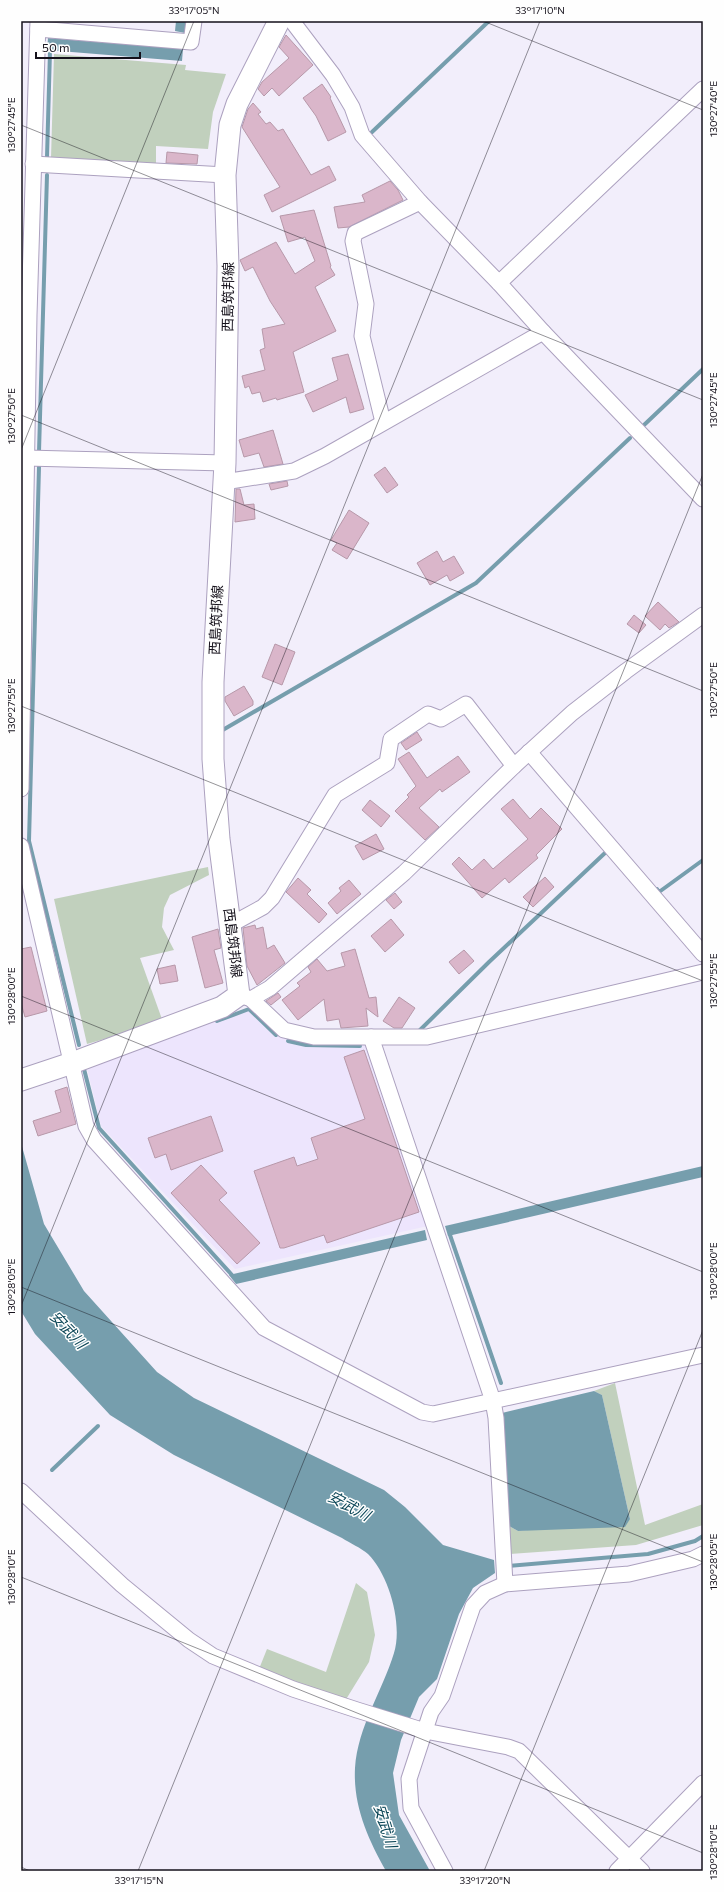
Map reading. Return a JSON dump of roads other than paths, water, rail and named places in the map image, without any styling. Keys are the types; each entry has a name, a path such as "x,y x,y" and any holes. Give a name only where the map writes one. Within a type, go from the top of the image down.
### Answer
{"main road":[{"name":"西島筑邦線","path":"21,1080 72,1063 245,997 230,925 219,839 213,759 213,682 225,472 228,266 225,175 230,125 237,104 279,21"}],"street":[{"path":"21,789 26,458 25,315 34,164 38,25 191,42 194,21"},
{"path":"292,21 333,75 352,107 362,135 420,202 499,283 543,332 703,499"},
{"path":"499,283 703,89"},
{"path":"34,164 225,175"},
{"path":"383,422 362,336 366,304 353,241 355,233 420,202"},
{"path":"26,458 225,472 294,472 325,456 543,332"},
{"path":"703,615 626,671 572,713 514,766 404,873 270,988 245,997 284,1030 314,1037 427,1037 703,972"},
{"path":"230,925 263,907 272,898 335,794 387,763 392,739 428,714 441,719 466,704 514,766"},
{"path":"529,752 703,954"},
{"path":"21,846 86,1126 94,1140 264,1328 422,1412 433,1414 703,1355"},
{"path":"371,1037 493,1401 496,1418 505,1584"},
{"path":"21,1491 122,1585 203,1650 240,1668 286,1687 357,1710 422,1730 508,1746 518,1751 642,1871"},
{"path":"445,1871 410,1808 409,1778 422,1730 430,1712 442,1696 473,1606 485,1593 505,1584 629,1574 693,1559 703,1554"},
{"path":"617,1871 703,1783"}],"water":[{"path":"176,21 187,21 185,33 175,31"},
{"path":"48,38 183,49 182,61 47,50"},
{"name":"安武川","path":"21,1143 44,1224 84,1291 157,1372 194,1398 384,1490 405,1507 443,1545 494,1560 495,1573 473,1588 459,1614 437,1679 419,1697 401,1740 393,1773 399,1815 430,1871 386,1871 373,1847 363,1822 356,1796 355,1768 357,1753 365,1723 389,1667 396,1641 397,1628 392,1600 388,1587 376,1563 368,1554 342,1538 174,1455 110,1415 35,1334 21,1311"},
{"path":"703,1166 703,1177 448,1236 445,1226"},
{"path":"425,1230 427,1240 236,1284 229,1275"},
{"path":"594,1391 602,1395 630,1519 625,1527 518,1531 509,1526 502,1413"}],"waterway":[{"path":"372,132 489,21"},
{"path":"47,157 50,51"},
{"path":"39,452 47,175"},
{"path":"644,425 703,369"},
{"path":"221,731 476,583 630,438"},
{"path":"39,467 29,841 79,1045"},
{"path":"419,1031 489,962 606,852"},
{"path":"657,889 659,892 703,860"},
{"path":"217,1021 249,1009 276,1035"},
{"path":"288,1041 306,1045 360,1046"},
{"path":"84,1069 99,1128 232,1275"},
{"path":"450,1235 501,1383"},
{"path":"52,1470 98,1426"},
{"path":"507,1566 648,1554 695,1541 703,1536"}]}
